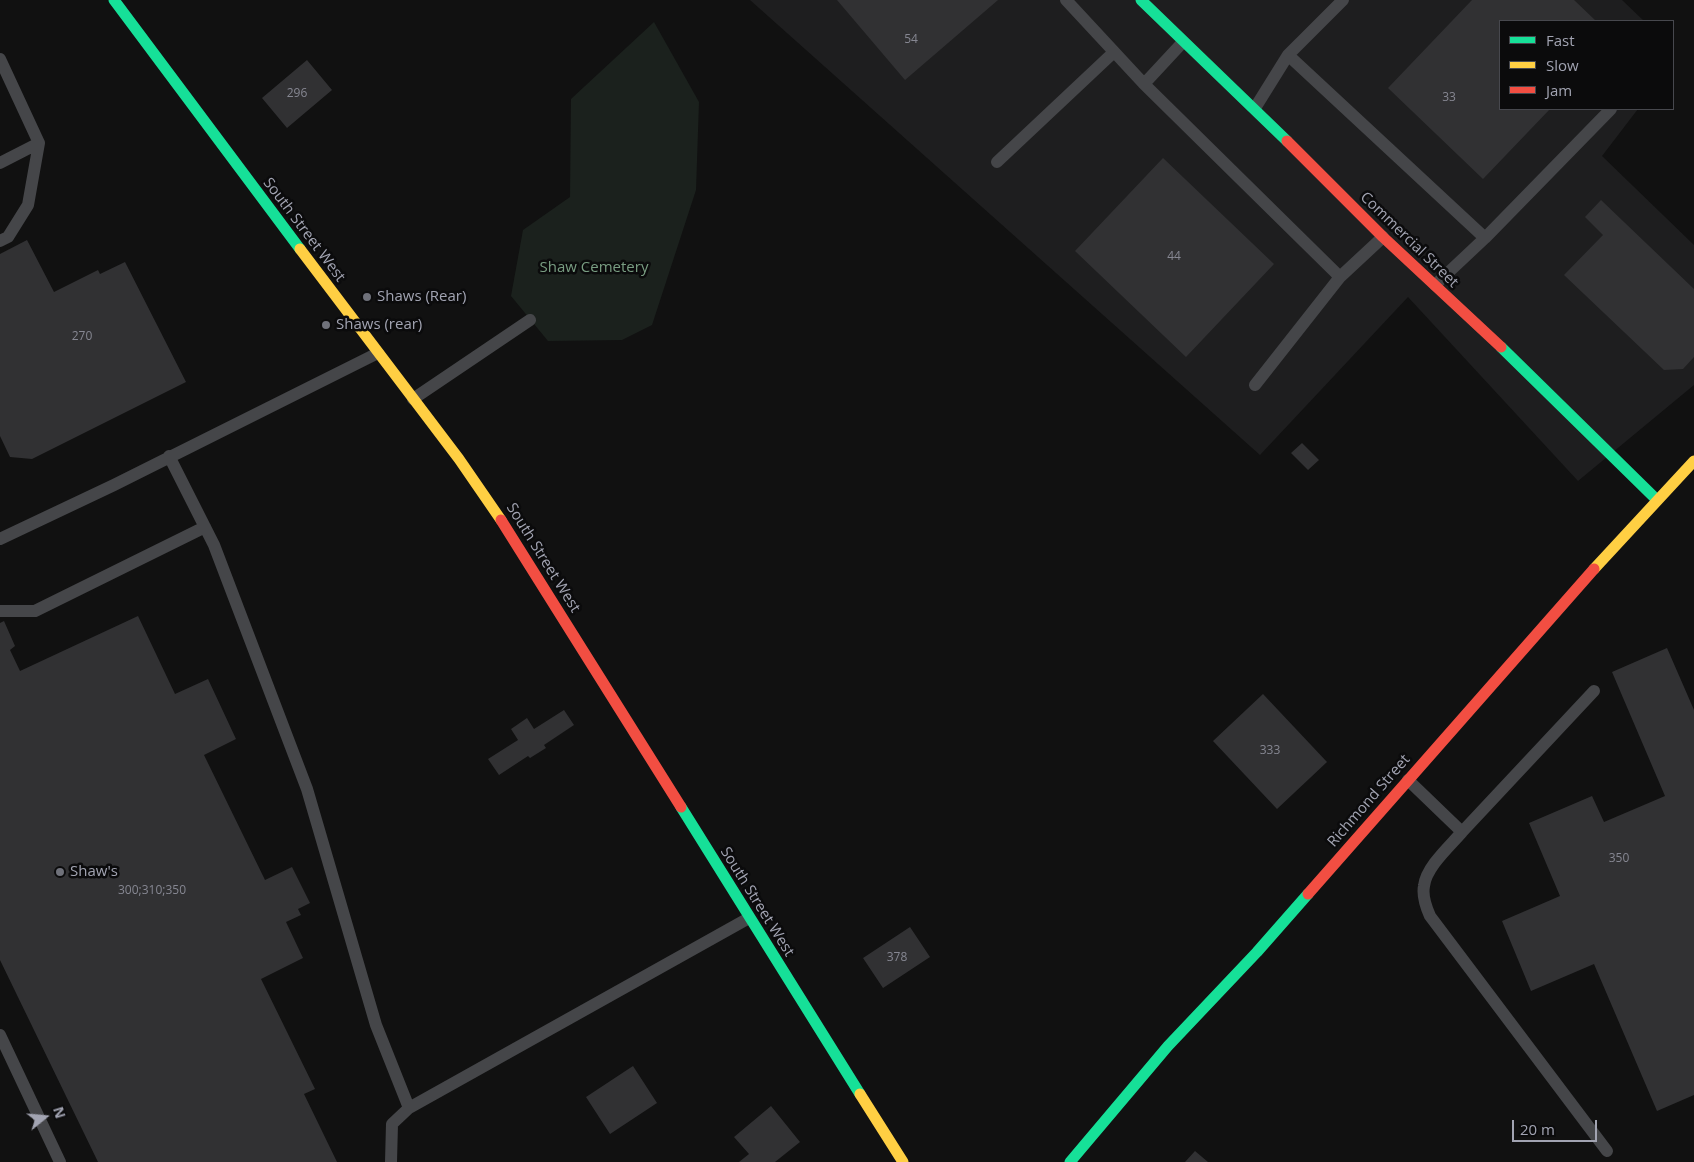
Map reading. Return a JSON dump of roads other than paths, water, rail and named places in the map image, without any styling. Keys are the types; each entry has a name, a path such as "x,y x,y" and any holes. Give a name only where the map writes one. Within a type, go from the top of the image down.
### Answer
{"street":[{"name":"South Street West","path":"114,0 412,399 459,459 500,518 903,1162"},
{"name":"Commercial Street","path":"1141,0 1231,88 1255,108 1383,237 1528,372 1657,500"},
{"name":"Richmond Street","path":"1070,1162 1168,1046 1257,952 1657,500 1694,461"}],"lane":[{"path":"1066,0 1144,84 1340,277"},
{"path":"1255,108 1288,54 1343,0"},
{"path":"1144,84 1183,42"},
{"path":"997,162 1114,52"},
{"path":"1288,54 1486,238"},
{"path":"0,59 39,143 28,206 8,238 0,241"},
{"path":"1434,285 1486,238 1610,110"},
{"path":"0,163 39,143"},
{"path":"1256,385 1340,277 1383,237"},
{"path":"412,399 530,320"},
{"path":"1,536 114,486 169,456 378,353"},
{"path":"169,456 214,546 307,789 376,1025 409,1108"},
{"path":"0,611 34,611 205,527"},
{"path":"1594,691 1462,832 1428,872 1424,886 1425,903 1430,916 1607,1151"},
{"path":"1408,780 1462,832"},
{"path":"391,1162 392,1124 409,1108 749,918"},
{"path":"0,1035 60,1162"}],"place":[{"name":"Shaws (Rear)","path":"367,297"},
{"name":"Shaws (rear)","path":"326,325"},
{"name":"Shaw's","path":"60,872"}],"park label":[{"name":"Shaw Cemetery","path":"594,268"}]}
